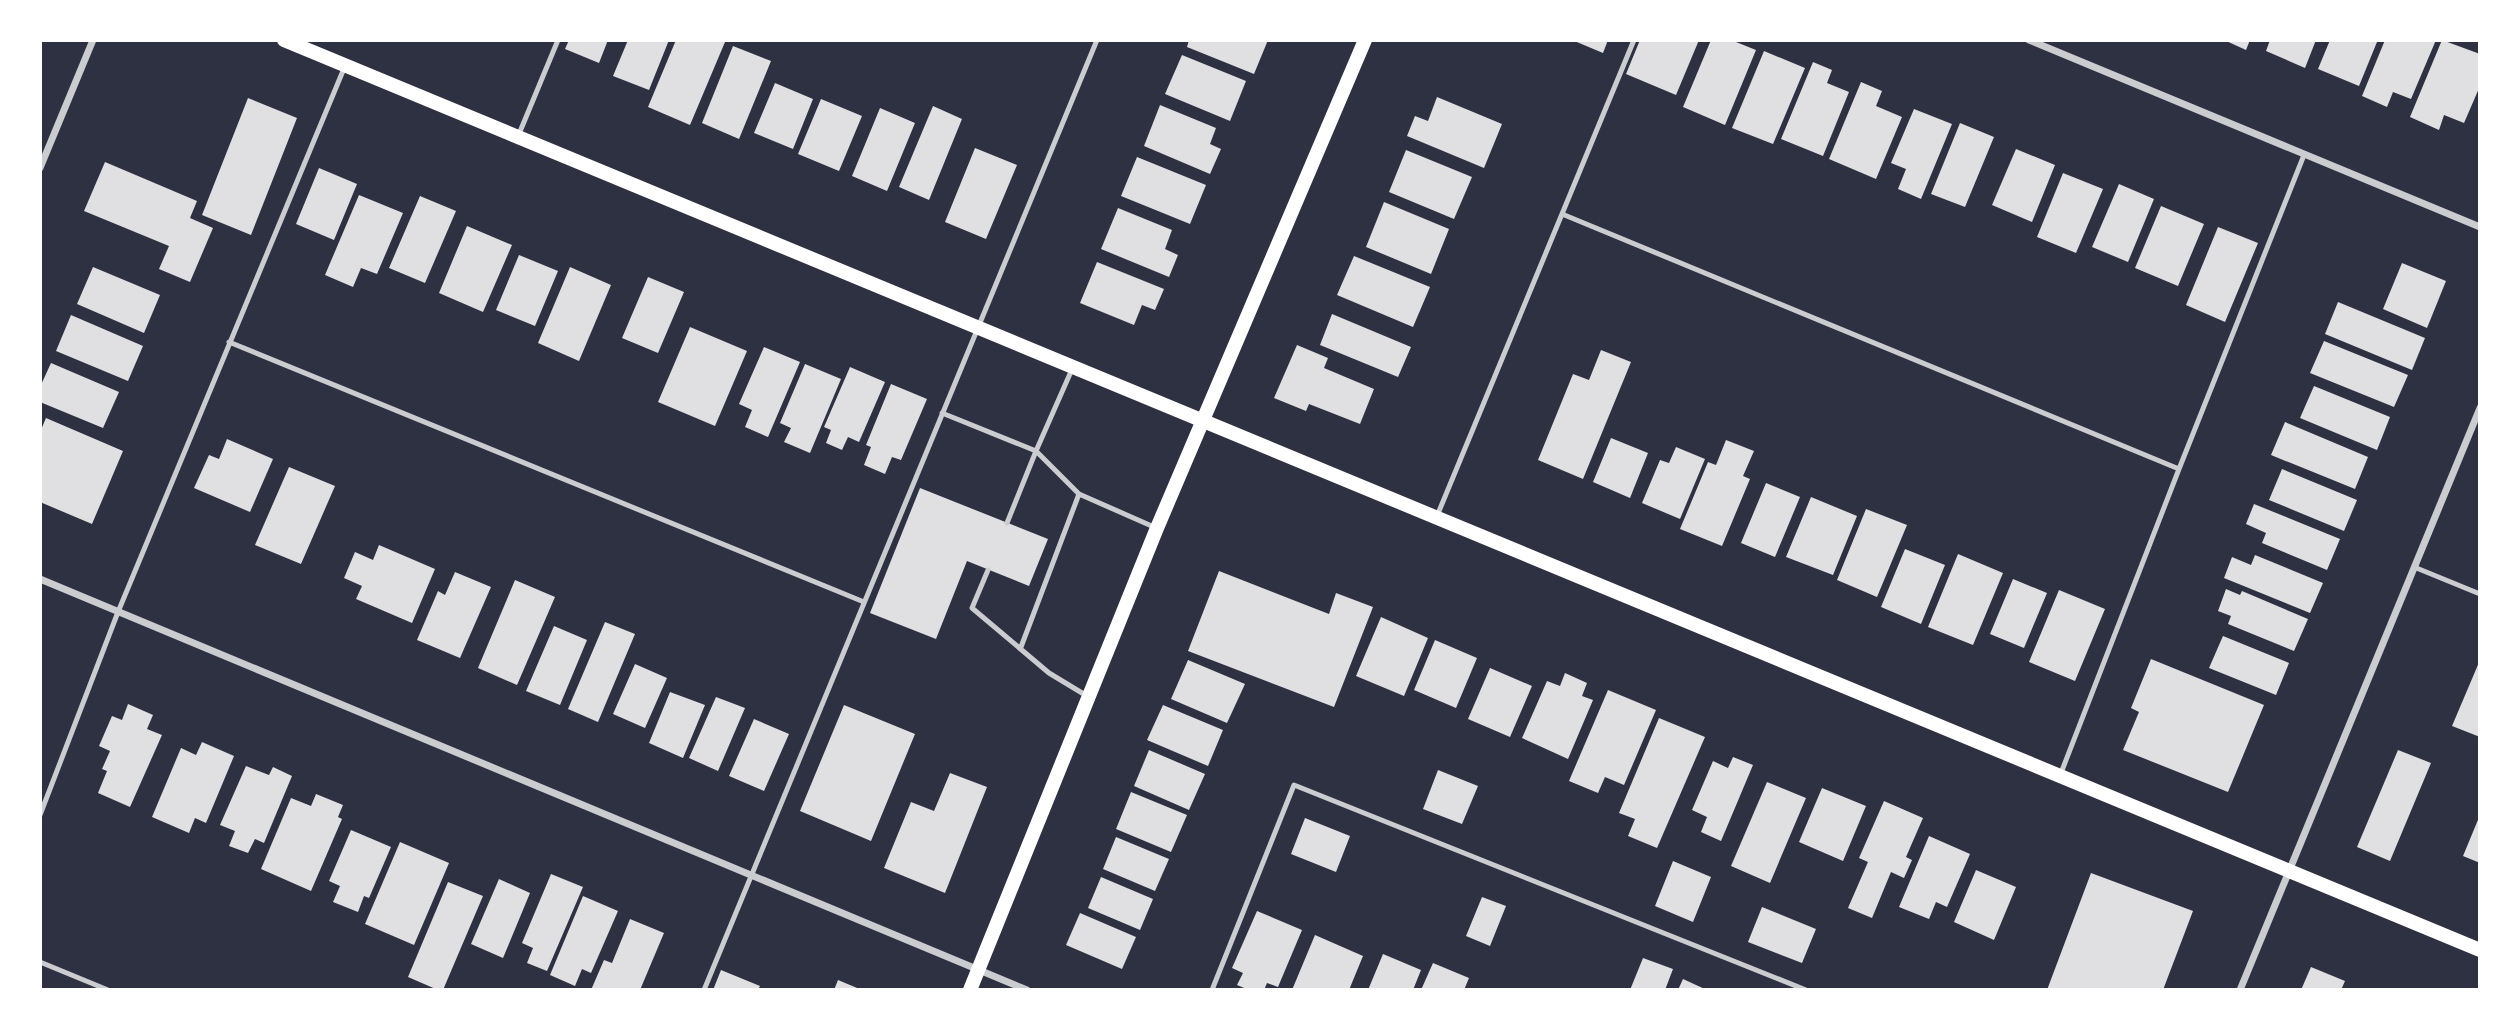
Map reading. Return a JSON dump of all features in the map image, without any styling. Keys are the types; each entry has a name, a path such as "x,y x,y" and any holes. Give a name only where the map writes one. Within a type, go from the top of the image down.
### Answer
{"main road":[{"path":"284,40 2480,950"},
{"path":"970,990 1157,528 1365,40"}],"street":[{"path":"40,168 93,40"},
{"path":"2029,40 2480,227"},
{"path":"2240,990 2480,408"},
{"path":"40,579 1027,990"}],"lane":[{"path":"518,137 558,40"},
{"path":"704,990 1097,40"},
{"path":"1436,517 1634,40"},
{"path":"40,815 118,611 345,66"},
{"path":"2060,776 2304,155"},
{"path":"1562,214 2179,469"},
{"path":"229,342 864,602"},
{"path":"1007,523 1035,451 1073,367"},
{"path":"942,413 1035,451 1079,494 1157,528"},
{"path":"1021,647 1079,494"},
{"path":"2414,567 2480,594"},
{"path":"988,570 972,608 1049,673 1090,698"},
{"path":"1212,990 1294,785 1805,990"},
{"path":"40,961 108,990"}],"building":[{"path":"569,40 608,40 599,63 565,49"},
{"path":"628,40 669,40 649,90 613,76"},
{"path":"676,40 725,42 690,125 648,107"},
{"path":"1189,40 1268,40 1254,74 1187,47"},
{"path":"1572,40 1608,40 1603,53"},
{"path":"1640,40 1699,40 1676,95 1626,74"},
{"path":"1711,40 1731,40 1756,50 1725,125 1683,107"},
{"path":"2224,40 2250,40 2246,50"},
{"path":"2270,40 2316,40 2305,68 2266,51"},
{"path":"2330,40 2377,42 2359,86 2318,69"},
{"path":"2385,40 2436,40 2411,99 2393,92 2387,107 2362,96"},
{"path":"2442,40 2480,54 2480,86 2464,123 2444,115 2439,130 2410,117"},
{"path":"733,46 771,61 739,139 702,123"},
{"path":"1764,51 1805,68 1773,144 1732,128"},
{"path":"1182,55 1246,81 1230,121 1165,94"},
{"path":"1813,62 1832,70 1827,83 1849,92 1823,156 1781,139"},
{"path":"1861,82 1882,91 1876,106 1902,117 1876,179 1829,159"},
{"path":"775,83 813,99 793,149 754,133"},
{"path":"1437,97 1502,124 1484,168 1407,136 1415,116 1428,121"},
{"path":"248,98 297,118 251,235 202,215"},
{"path":"821,99 862,116 839,171 798,154"},
{"path":"1160,105 1216,128 1210,144 1221,149 1210,174 1144,146"},
{"path":"933,106 962,119 929,200 899,187"},
{"path":"880,108 915,123 887,191 852,176"},
{"path":"1914,109 1952,124 1921,199 1898,189 1906,169 1891,163"},
{"path":"1960,123 1994,137 1965,207 1931,194"},
{"path":"975,148 1017,165 986,239 945,222"},
{"path":"2016,149 2055,165 2032,222 1992,205"},
{"path":"1406,150 1472,177 1454,219 1389,192"},
{"path":"1137,157 1206,185 1190,224 1121,196"},
{"path":"105,162 197,201 190,218 213,228 190,282 159,269 169,246 84,211"},
{"path":"319,168 357,184 334,240 296,224"},
{"path":"2063,173 2103,189 2076,253 2037,237"},
{"path":"2119,184 2154,199 2128,262 2092,247"},
{"path":"359,195 403,213 377,274 361,268 353,287 325,275"},
{"path":"420,196 456,211 425,283 389,268"},
{"path":"1384,202 1449,229 1431,274 1366,247"},
{"path":"2161,206 2204,224 2178,286 2135,268"},
{"path":"1118,208 1172,230 1165,249 1178,255 1169,277 1101,249"},
{"path":"467,226 512,245 483,312 439,293"},
{"path":"2218,227 2258,243 2225,322 2186,305"},
{"path":"519,255 558,271 535,326 496,310"},
{"path":"1354,256 1430,287 1413,327 1337,295"},
{"path":"1097,262 1164,289 1155,310 1142,305 1134,325 1080,303"},
{"path":"2402,263 2446,281 2427,328 2383,309"},
{"path":"93,267 160,295 144,333 77,304"},
{"path":"570,267 611,285 579,361 538,343"},
{"path":"648,277 684,292 658,353 622,338"},
{"path":"2338,302 2425,338 2412,370 2325,334"},
{"path":"1332,314 1411,347 1398,377 1320,345"},
{"path":"71,315 143,346 128,381 56,351"},
{"path":"690,327 747,351 715,426 658,402"},
{"path":"2324,341 2408,375 2394,407 2310,373"},
{"path":"1297,345 1328,358 1324,368 1374,389 1360,424 1309,404 1306,411 1274,398"},
{"path":"764,347 800,362 768,437 745,427 752,410 739,404"},
{"path":"1601,350 1631,362 1583,479 1538,460 1573,374 1589,380"},
{"path":"51,363 119,392 103,428 40,402 40,387"},
{"path":"805,364 841,379 810,453 784,442 791,428 780,423"},
{"path":"850,367 885,382 859,442 848,437 842,450 826,443 831,430 824,427"},
{"path":"891,384 927,399 901,460 892,457 885,474 864,465 871,447 866,445"},
{"path":"2314,386 2390,417 2377,450 2300,418"},
{"path":"46,418 123,451 92,524 40,502 40,432"},
{"path":"2285,422 2368,457 2355,489 2271,455"},
{"path":"1611,438 1648,453 1630,498 1593,482"},
{"path":"227,439 273,459 250,512 194,488 209,455 219,459"},
{"path":"1726,440 1754,451 1743,476 1750,479 1722,546 1680,529 1708,462 1716,465"},
{"path":"1676,447 1705,459 1680,519 1642,503 1660,460 1669,463"},
{"path":"289,467 335,486 301,564 255,545"},
{"path":"2282,469 2357,500 2344,531 2269,500"},
{"path":"1766,483 1800,497 1775,557 1741,543"},
{"path":"920,488 1048,539 1029,586 967,561 936,639 870,613"},
{"path":"1811,497 1857,516 1833,575 1786,557"},
{"path":"2254,504 2340,539 2327,570 2262,543 2266,533 2246,524"},
{"path":"1866,509 1907,525 1877,597 1837,580"},
{"path":"379,545 435,569 412,623 356,599 362,586 344,578 355,552 373,560"},
{"path":"1905,549 1945,565 1921,624 1881,607"},
{"path":"1958,554 2003,573 1973,645 1928,627"},
{"path":"2255,555 2323,583 2310,613 2224,578 2232,557 2251,565"},
{"path":"1219,571 1329,614 1336,593 1373,607 1334,707 1188,651"},
{"path":"455,572 491,587 460,658 417,640 438,591 445,595"},
{"path":"2013,579 2047,593 2024,648 1990,634"},
{"path":"515,580 555,597 517,685 478,668"},
{"path":"2226,589 2240,595 2242,591 2308,619 2294,651 2228,624 2231,616 2218,611"},
{"path":"2059,590 2105,609 2075,681 2029,662"},
{"path":"1381,617 1428,638 1404,696 1356,676"},
{"path":"605,622 635,634 598,722 568,709"},
{"path":"554,626 587,640 560,705 526,691"},
{"path":"2223,636 2289,663 2276,695 2209,668"},
{"path":"1435,640 1477,658 1456,708 1414,690"},
{"path":"2151,659 2264,705 2228,792 2123,750 2139,712 2131,708"},
{"path":"1188,660 1245,684 1227,723 1171,699"},
{"path":"2480,660 2480,737 2452,726"},
{"path":"635,664 667,678 645,728 613,714"},
{"path":"1490,668 1532,686 1510,737 1468,719"},
{"path":"1565,673 1587,683 1582,696 1593,700 1568,759 1522,738 1547,681 1560,686"},
{"path":"1608,690 1656,710 1624,785 1605,777 1598,793 1569,781"},
{"path":"670,692 705,705 683,758 649,743"},
{"path":"716,697 745,708 718,771 689,758"},
{"path":"128,704 153,715 147,729 162,735 130,807 98,793 107,771 102,769 110,751 99,746 112,716 122,720"},
{"path":"844,705 915,734 871,841 800,811"},
{"path":"1163,705 1223,730 1208,766 1147,740"},
{"path":"1659,718 1705,737 1657,848 1628,836 1635,819 1619,813"},
{"path":"754,719 789,734 764,791 729,776"},
{"path":"202,742 234,756 206,823 195,818 189,833 152,817 181,748 196,755"},
{"path":"1149,750 1205,774 1189,810 1134,786"},
{"path":"2398,750 2431,763 2390,861 2357,847"},
{"path":"1733,757 1753,765 1721,841 1701,832 1707,817 1692,810 1713,761 1728,768"},
{"path":"246,766 269,775 273,767 292,776 264,843 255,839 248,853 229,846 235,831 220,825"},
{"path":"1438,770 1478,786 1462,824 1423,809"},
{"path":"950,773 987,787 945,893 884,868 911,802 934,811"},
{"path":"1767,782 1806,798 1770,883 1731,866"},
{"path":"1822,788 1866,806 1843,861 1799,842"},
{"path":"1131,792 1187,815 1171,852 1116,829"},
{"path":"316,794 343,805 338,817 342,819 311,891 261,869 291,798 311,806"},
{"path":"1884,801 1923,818 1906,857 1912,860 1904,878 1891,872 1872,918 1848,908 1868,862 1859,858"},
{"path":"2480,815 2480,863 2463,856"},
{"path":"1305,818 1350,836 1336,872 1291,854"},
{"path":"351,830 391,847 369,898 364,896 358,912 333,902 340,886 329,881"},
{"path":"1929,836 1970,854 1947,907 1936,902 1929,919 1899,907"},
{"path":"1116,837 1169,859 1155,891 1103,869"},
{"path":"400,842 449,863 414,945 365,924"},
{"path":"1673,861 1711,877 1693,922 1655,906"},
{"path":"1976,870 2016,887 1994,940 1954,922"},
{"path":"2091,873 2193,911 2163,990 2047,990"},
{"path":"551,874 583,887 547,971 527,963 533,948 522,943"},
{"path":"1101,877 1153,899 1140,930 1088,908"},
{"path":"499,879 530,893 503,958 471,944"},
{"path":"448,882 483,896 443,990 438,990 408,977"},
{"path":"583,896 618,911 591,973 582,969 575,986 550,975"},
{"path":"1482,897 1506,906 1490,946 1466,936"},
{"path":"1762,907 1816,929 1802,963 1748,942"},
{"path":"1257,911 1302,930 1278,987 1267,983 1264,990 1249,990 1237,985 1243,973 1232,968"},
{"path":"1080,913 1136,937 1122,969 1066,945"},
{"path":"630,919 664,933 640,990 591,990 604,960 612,963"},
{"path":"1315,935 1363,956 1349,990 1292,990"},
{"path":"1383,954 1421,970 1413,990 1368,990"},
{"path":"1643,958 1673,969 1665,990 1630,990"},
{"path":"1433,963 1469,978 1464,990 1421,990"},
{"path":"2311,967 2345,981 2341,990 2301,990"},
{"path":"721,970 760,986 758,990 713,990"},
{"path":"1683,979 1707,990 1678,990"},
{"path":"838,980 862,990 834,990"}]}
